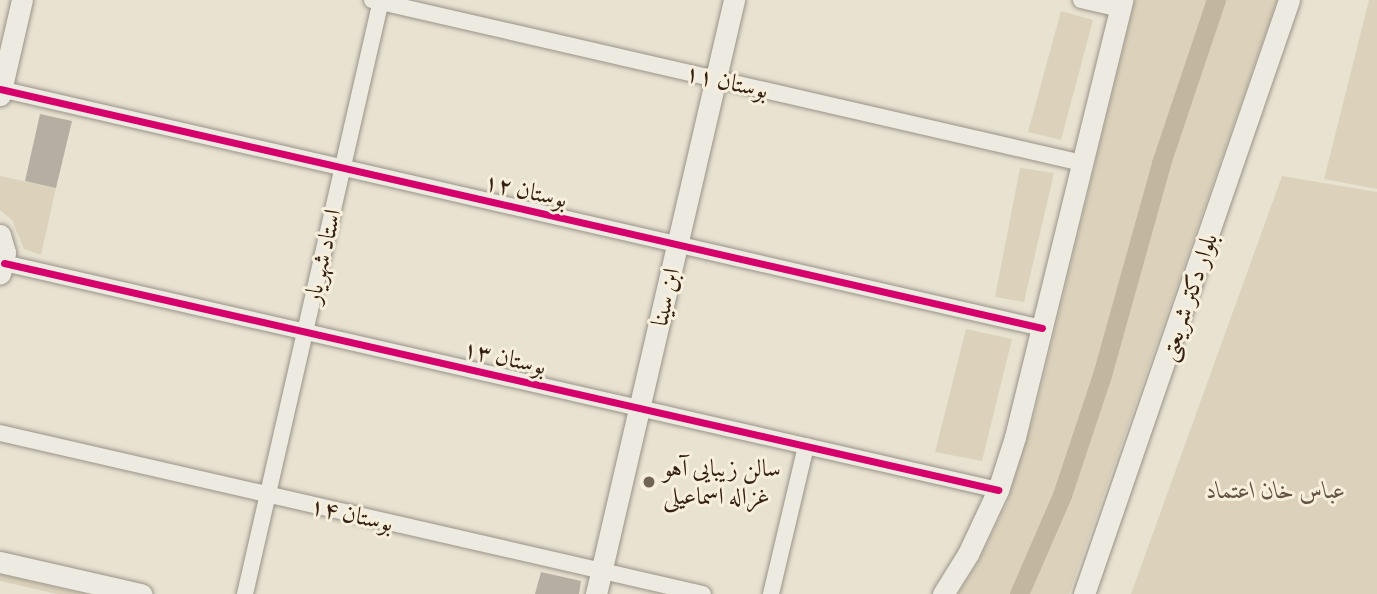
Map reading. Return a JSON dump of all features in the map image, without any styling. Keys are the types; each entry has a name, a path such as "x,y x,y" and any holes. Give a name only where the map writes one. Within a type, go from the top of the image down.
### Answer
{"main road":[{"path":"0,91 22,0"},
{"name":"ابن سینا","path":"596,594 734,0"},
{"name":"بلوار دکتر شریعتی","path":"1084,594 1289,0"},
{"path":"943,594 968,554 998,489 1015,437 1121,5"},
{"path":"0,234 5,252 2,268"},
{"path":"0,562 141,594"}],"street":[{"path":"1081,0 1121,5"},
{"name":"بوستان ۱۱","path":"378,1 1082,163"},
{"name":"استاد شهریار","path":"245,594 343,167 378,1"},
{"name":"بوستان ۱۲","path":"0,91 1042,328"},
{"name":"بوستان ۱۳","path":"2,268 305,331 998,489"},
{"name":"بوستان ۱۴","path":"0,433 703,594"},
{"path":"771,594 806,446"}],"green space":[{"path":"1135,0 1277,0 1069,594 958,594 977,564 1007,503 1034,416"},
{"path":"1369,0 1377,0 1377,189 1324,179"},
{"path":"1061,11 1093,20 1061,140 1028,132"},
{"path":"1020,168 1054,173 1024,302 995,297"},
{"path":"0,176 56,188 41,255 24,249 12,220 0,210"},
{"name":"عباس خان اعتماد","path":"1282,176 1377,192 1377,594 1131,594"},
{"path":"966,329 1012,339 982,461 935,452"},
{"path":"0,574 83,594 57,594 0,581"}],"building":[{"path":"40,114 72,121 56,188 25,181"},
{"path":"541,572 581,581 579,594 535,594"}],"waterway":[{"path":"1019,594 1062,495 1102,375 1161,163 1216,0"}],"cycle path":[{"path":"0,89 1042,328"},
{"path":"4,263 998,490"}],"place":[{"name":"سالن زیبایی آهو غزاله اسماعیلی","path":"649,482"}]}
